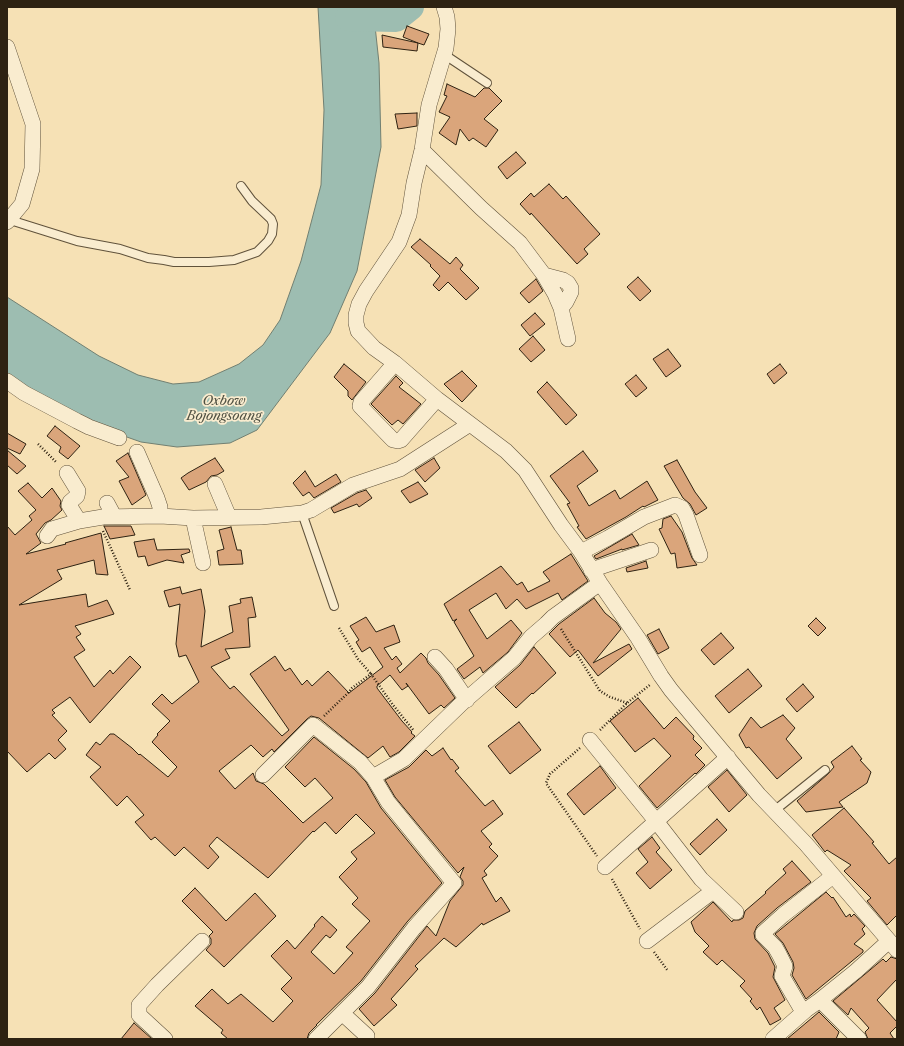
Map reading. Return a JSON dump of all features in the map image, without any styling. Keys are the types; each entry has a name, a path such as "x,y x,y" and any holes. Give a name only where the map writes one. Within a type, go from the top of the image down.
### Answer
{"street":[{"path":"444,7 448,28 444,55 429,105 409,215 399,242 359,304 356,315 358,331 374,348 395,363 437,399 506,451 526,470 561,525 581,552 591,570 638,638 661,676 759,795 833,876 893,945 818,1000 773,1039"},
{"path":"7,47 33,124 32,169 22,204 8,221"},
{"path":"422,150 520,244 544,275 563,280 568,283 571,288 571,292 561,308 568,339"},
{"path":"395,363 361,402 360,406 393,440 401,440 437,399"},
{"path":"7,381 24,393 77,421 119,438"},
{"path":"47,536 52,530 79,521 97,518 110,509 160,516 193,518 261,517 302,514 352,485 400,469 470,424"},
{"path":"137,452 157,498 160,507 160,516"},
{"path":"67,473 78,492 77,496 70,502 69,505 79,521"},
{"path":"215,484 229,517"},
{"path":"581,552 644,517 675,505 682,508 686,515 700,555"},
{"path":"193,518 203,563"},
{"path":"591,570 651,550"},
{"path":"373,777 404,759 514,658 531,637 553,616 600,583"},
{"path":"435,657 446,669 467,700"},
{"path":"264,776 313,725 360,762 373,777 388,802 454,883 414,928 368,987 316,1039"},
{"path":"590,740 701,879 713,892 736,912"},
{"path":"605,867 728,757"},
{"path":"803,1012 782,976 785,966 779,954 775,947 763,935 763,933 783,915 833,876"},
{"path":"647,941 713,892"},
{"path":"165,1039 139,1015 139,1005 157,985 202,941"},
{"path":"820,1000 859,1039"},
{"path":"342,1013 367,1036"}],"lane":[{"path":"444,55 487,83"},
{"path":"8,221 159,260 174,262 234,260 256,252 272,234 273,224 271,219 252,201 241,186"},
{"path":"302,514 334,606"},
{"path":"774,810 825,770"}],"path":[{"path":"38,444 67,473"},
{"path":"97,518 130,590"},
{"path":"553,616 600,690 610,697 628,703"},
{"path":"339,628 358,659 371,674 393,705 423,740"},
{"path":"313,725 352,688 371,674"},
{"path":"661,676 628,703 590,740 550,774 546,783 605,867 647,941 668,971"}],"water":[{"name":"Oxbow Bojongsoang","path":"318,7 373,7 379,63 381,147 357,271 330,333 257,430 230,443 177,447 141,442 107,430 65,410 7,375 7,297 99,356 138,375 173,384 199,382 239,364 263,345 280,320 301,261 321,185 324,110"}],"building":[{"path":"407,26 429,34 424,45 403,37"},
{"path":"382,35 418,43 417,51 383,47"},
{"path":"447,84 475,97 484,88 489,88 502,101 484,119 498,130 486,147 473,138 469,141 460,129 456,145 439,133 450,117 439,112 447,96 444,95"},
{"path":"417,113 417,126 398,129 395,114"},
{"path":"516,152 526,163 507,179 498,167"},
{"path":"549,184 563,199 566,196 600,234 584,249 588,254 577,264 531,213 530,215 520,204 531,193 534,197"},
{"path":"420,239 450,264 456,257 463,265 460,269 479,288 466,300 448,282 439,291 433,285 440,276 430,266 431,265 411,247"},
{"path":"638,277 651,291 640,301 627,287"},
{"path":"536,279 543,291 529,303 520,293"},
{"path":"535,313 545,324 530,336 521,325"},
{"path":"533,336 545,350 531,362 519,349"},
{"path":"668,349 681,366 666,377 653,359"},
{"path":"344,364 366,382 352,400 348,396 348,391 334,377"},
{"path":"780,364 787,373 774,384 767,374"},
{"path":"462,371 477,386 462,402 444,384"},
{"path":"636,375 647,388 636,397 625,384"},
{"path":"396,376 403,383 399,387 421,404 403,424 398,420 392,425 371,404"},
{"path":"547,382 577,415 566,425 537,392"},
{"path":"55,426 80,446 68,459 59,452 61,447 47,436"},
{"path":"7,433 26,444 20,454 7,448"},
{"path":"7,450 26,466 17,474 7,465"},
{"path":"583,451 598,471 577,486 589,506 615,490 620,499 647,481 658,500 644,507 643,506 586,539 577,527 579,526 567,504 570,503 550,476"},
{"path":"128,453 146,495 132,505 119,481 129,477 116,461"},
{"path":"215,458 224,471 217,475 211,476 206,482 189,490 181,478"},
{"path":"434,458 440,468 425,482 415,470"},
{"path":"677,460 695,492 707,508 696,515 690,504 683,498 664,466"},
{"path":"305,471 315,487 336,474 341,482 314,498 309,492 303,496 293,483"},
{"path":"418,482 428,494 410,503 401,491"},
{"path":"28,483 42,498 52,488 61,501 60,506 62,510 51,520 45,523 36,534 41,543 26,554 101,533 108,575 96,574 94,560 57,570 62,579 19,605 86,594 88,607 107,600 114,614 75,626 81,634 76,637 85,650 74,657 94,687 110,670 113,674 130,656 141,667 90,723 70,697 52,710 55,713 52,715 67,731 58,740 66,749 55,759 49,753 27,772 7,751 7,526 15,535 32,520 29,516 36,510 18,491"},
{"path":"366,490 372,498 359,507 357,504 334,513 331,508 357,493"},
{"path":"671,516 682,532 692,558 697,565 677,568 675,553 671,554 659,529 662,528 663,519"},
{"path":"104,526 131,526 135,535 110,539"},
{"path":"231,527 237,550 241,550 243,564 219,565 217,551 224,549 219,530"},
{"path":"632,534 639,545 622,549 596,559 594,556"},
{"path":"154,539 157,550 189,549 190,552 181,555 184,563 167,560 148,566 145,556 138,557 134,542"},
{"path":"571,554 588,581 562,600 558,593 526,609 517,599 506,609 496,593 469,610 487,639 511,620 522,633 508,652 483,673 480,667 464,679 457,669 474,656 454,622 457,619 453,621 444,604 501,566 517,585 522,582 528,592 550,581 543,572"},
{"path":"646,561 648,568 627,572 626,568"},
{"path":"180,587 182,594 201,589 205,611 201,647 233,632 229,606 241,603 240,599 252,597 256,617 248,618 250,647 225,649 230,658 211,667 230,689 234,686 282,736 289,730 250,674 275,656 285,671 290,668 302,685 307,680 312,686 328,671 349,693 383,667 370,647 362,652 356,642 359,640 350,626 366,617 376,632 394,625 400,642 384,648 392,660 396,656 402,664 397,668 400,673 421,653 455,698 444,708 441,705 429,714 406,683 408,686 402,690 390,675 377,686 377,688 412,732 411,733 415,736 399,752 390,757 383,746 368,758 319,718 311,716 274,752 272,749 263,757 251,745 219,771 235,789 253,773 256,781 264,784 303,823 333,798 315,778 305,787 285,767 314,737 354,769 366,782 381,808 442,883 407,922 361,981 316,1025 309,1033 307,1039 228,1039 221,1033 223,1030 195,1006 212,989 228,1004 241,994 273,1022 293,1001 281,989 292,978 271,956 287,940 295,949 322,916 337,930 330,938 326,935 311,952 334,974 353,953 346,947 370,921 352,904 358,898 339,877 357,859 351,852 375,833 356,814 336,834 325,822 314,832 313,831 268,878 217,837 209,846 219,857 208,869 184,847 175,856 155,837 151,840 135,822 144,815 127,796 117,806 90,777 101,767 86,755 96,742 100,745 110,734 114,734 168,777 177,767 152,742 158,735 157,734 170,721 152,704 162,694 172,704 199,682 186,655 179,657 176,644 180,604 169,607 164,591"},
{"path":"594,598 605,613 616,622 621,629 593,663 629,644 632,649 598,676 578,650 570,657 549,634 559,624"},
{"path":"816,618 826,628 818,636 808,626"},
{"path":"659,629 669,648 658,654 647,635"},
{"path":"721,633 734,648 714,665 701,650"},
{"path":"534,647 556,673 516,708 495,687 520,665"},
{"path":"748,669 762,686 729,713 715,696"},
{"path":"803,684 814,697 797,712 786,699"},
{"path":"638,698 664,729 676,717 694,736 693,739 702,748 695,755 705,765 657,808 639,786 671,756 654,738 635,752 610,721"},
{"path":"783,715 795,728 786,739 802,758 777,779 749,747 746,748 739,735 751,717 761,728"},
{"path":"519,722 541,750 510,774 488,746"},
{"path":"852,746 862,759 860,760 871,772 867,783 839,802 843,807 806,812 797,801 828,774 834,767 831,762"},
{"path":"443,748 451,760 452,759 459,768 455,771 485,806 493,800 503,814 481,831 492,844 489,847 498,856 484,871 487,875 482,878 496,902 501,897 510,911 483,925 482,923 456,947 444,938 415,966 418,969 391,999 397,1005 374,1026 359,1009 375,993 427,926 436,936 450,901 463,885 463,881 460,877 464,867 458,873 395,797 385,780 409,767 426,750 432,756"},
{"path":"600,766 616,788 584,815 567,794"},
{"path":"727,770 747,795 729,812 708,787"},
{"path":"844,808 874,842 872,843 889,864 897,857 897,915 887,925 867,901 871,898 844,871 851,865 827,850 825,852 812,835"},
{"path":"717,819 727,830 700,855 690,844"},
{"path":"652,837 660,848 656,852 672,870 650,889 636,873 648,862 638,849"},
{"path":"792,861 811,882 777,908 757,926 754,933 755,939 768,953 775,967 773,977 785,1000 774,1008 781,1019 770,1025 760,1007 757,1010 750,1001 752,999 740,986 745,981 722,960 717,965 703,952 709,946 695,932 691,922 713,902 732,922 733,920 743,918 745,911 786,873 783,869"},
{"path":"195,888 226,921 255,893 276,916 224,967 206,950 211,944 211,939 209,936 213,932 182,901"},
{"path":"826,892 832,898 833,897 846,917 850,914 851,917 854,914 865,926 862,929 865,934 854,944 863,950 863,952 806,999 792,975 794,968 793,962 783,943 775,934"},
{"path":"891,957 897,959 897,979 877,1000 897,1022 897,1026 890,1033 894,1039 868,1039 865,1032 869,1028 851,1008 848,1015 833,1001 883,959 886,962"},
{"path":"819,1012 839,1032 836,1039 787,1039"},
{"path":"134,1023 152,1039 121,1039"}],"waterway":[{"path":"348,18 396,19 411,7"}]}
